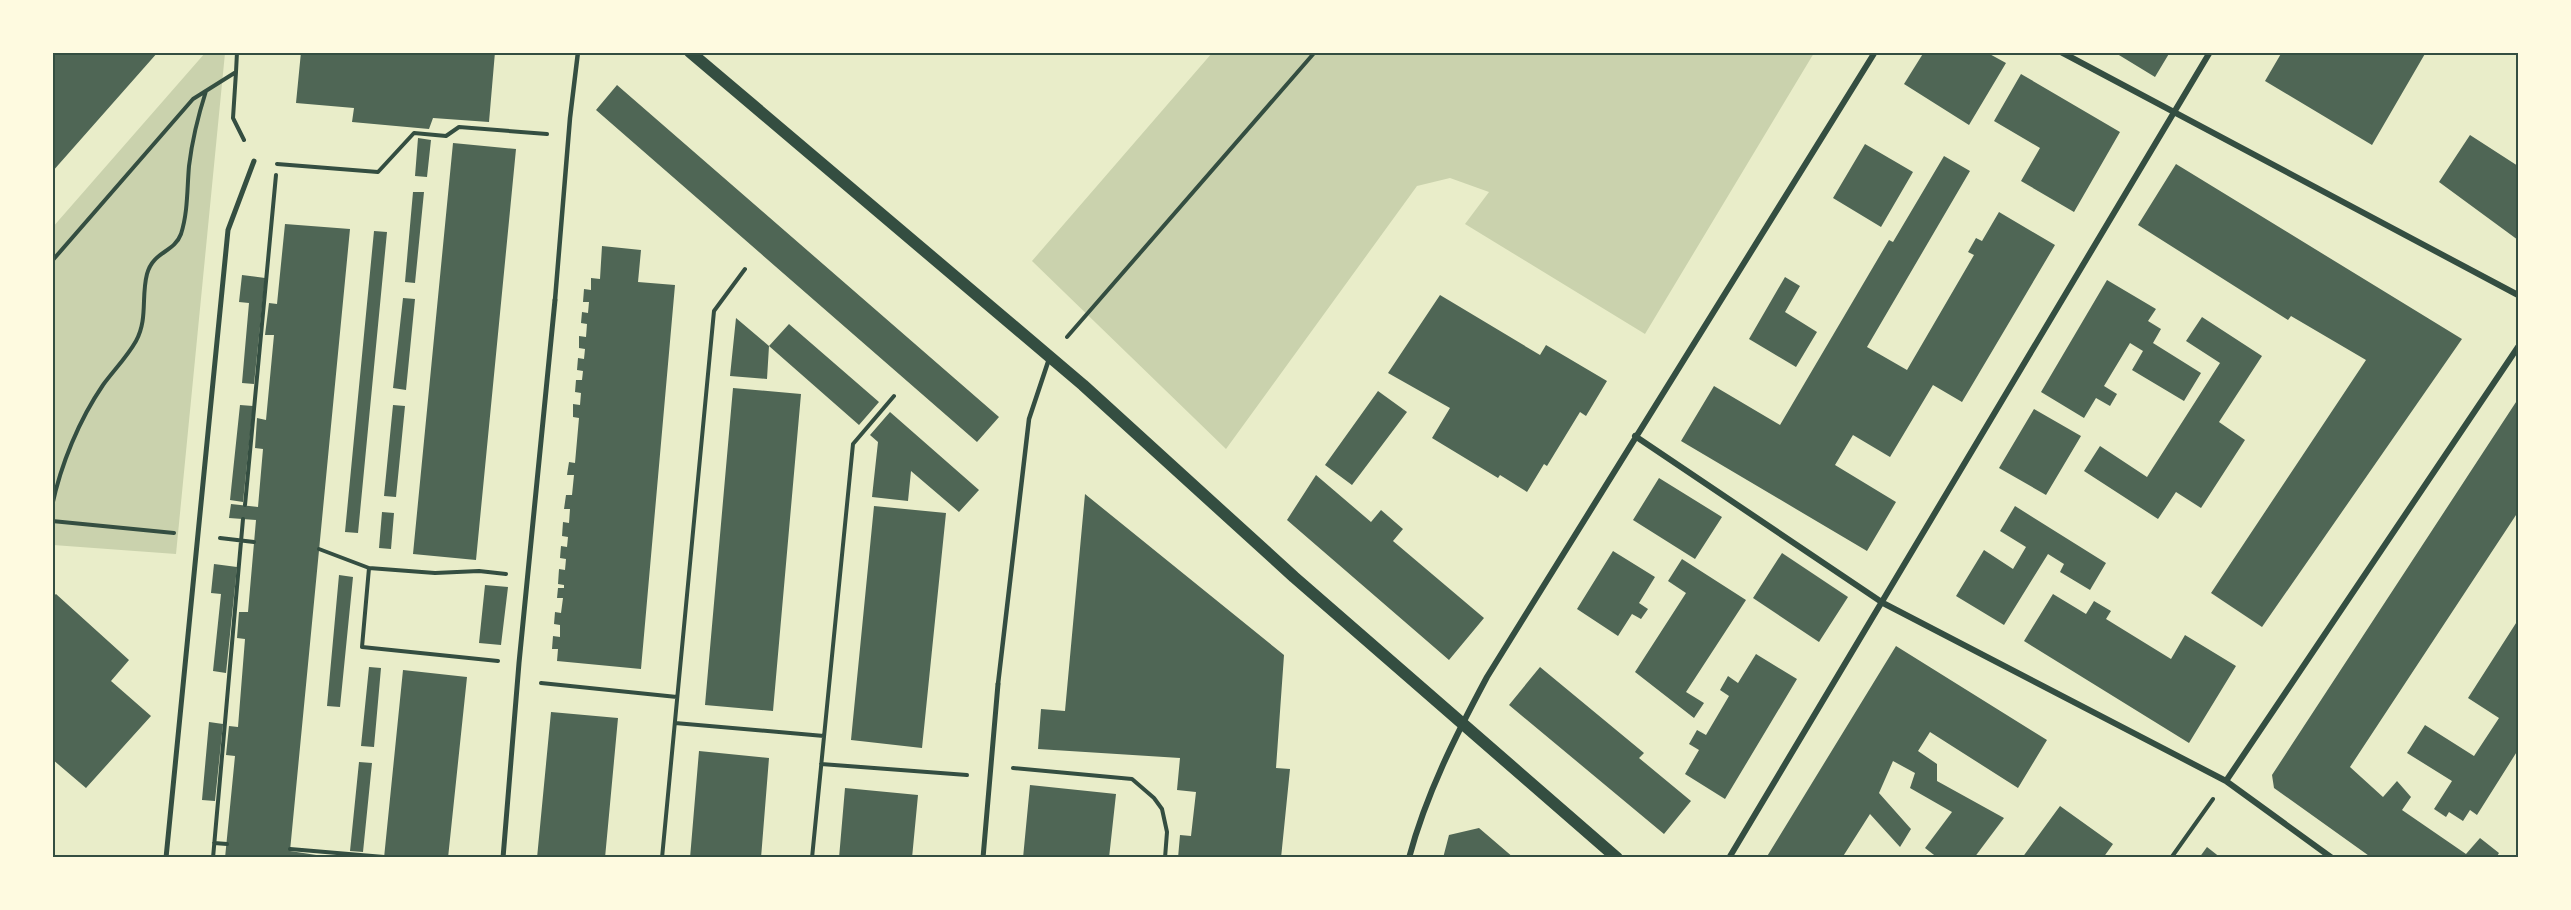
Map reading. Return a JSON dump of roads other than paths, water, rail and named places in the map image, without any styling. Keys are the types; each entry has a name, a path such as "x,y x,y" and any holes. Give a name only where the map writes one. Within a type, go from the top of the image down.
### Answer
{"main road":[{"path":"690,52 1050,357 1294,577 1617,858"}],"street":[{"path":"1409,858 1427,801 1463,722 1505,646 1875,52"},
{"path":"2061,52 2518,295"},
{"path":"1729,858 2210,52"},
{"path":"166,858 228,230 254,161"},
{"path":"504,858 519,663 555,300"},
{"path":"2226,781 2518,347"},
{"path":"1635,436 1883,603 2226,781 2332,858"},
{"path":"983,858 998,684"}],"lane":[{"path":"555,300 578,52"},
{"path":"998,684 1029,419 1050,357"}]}
